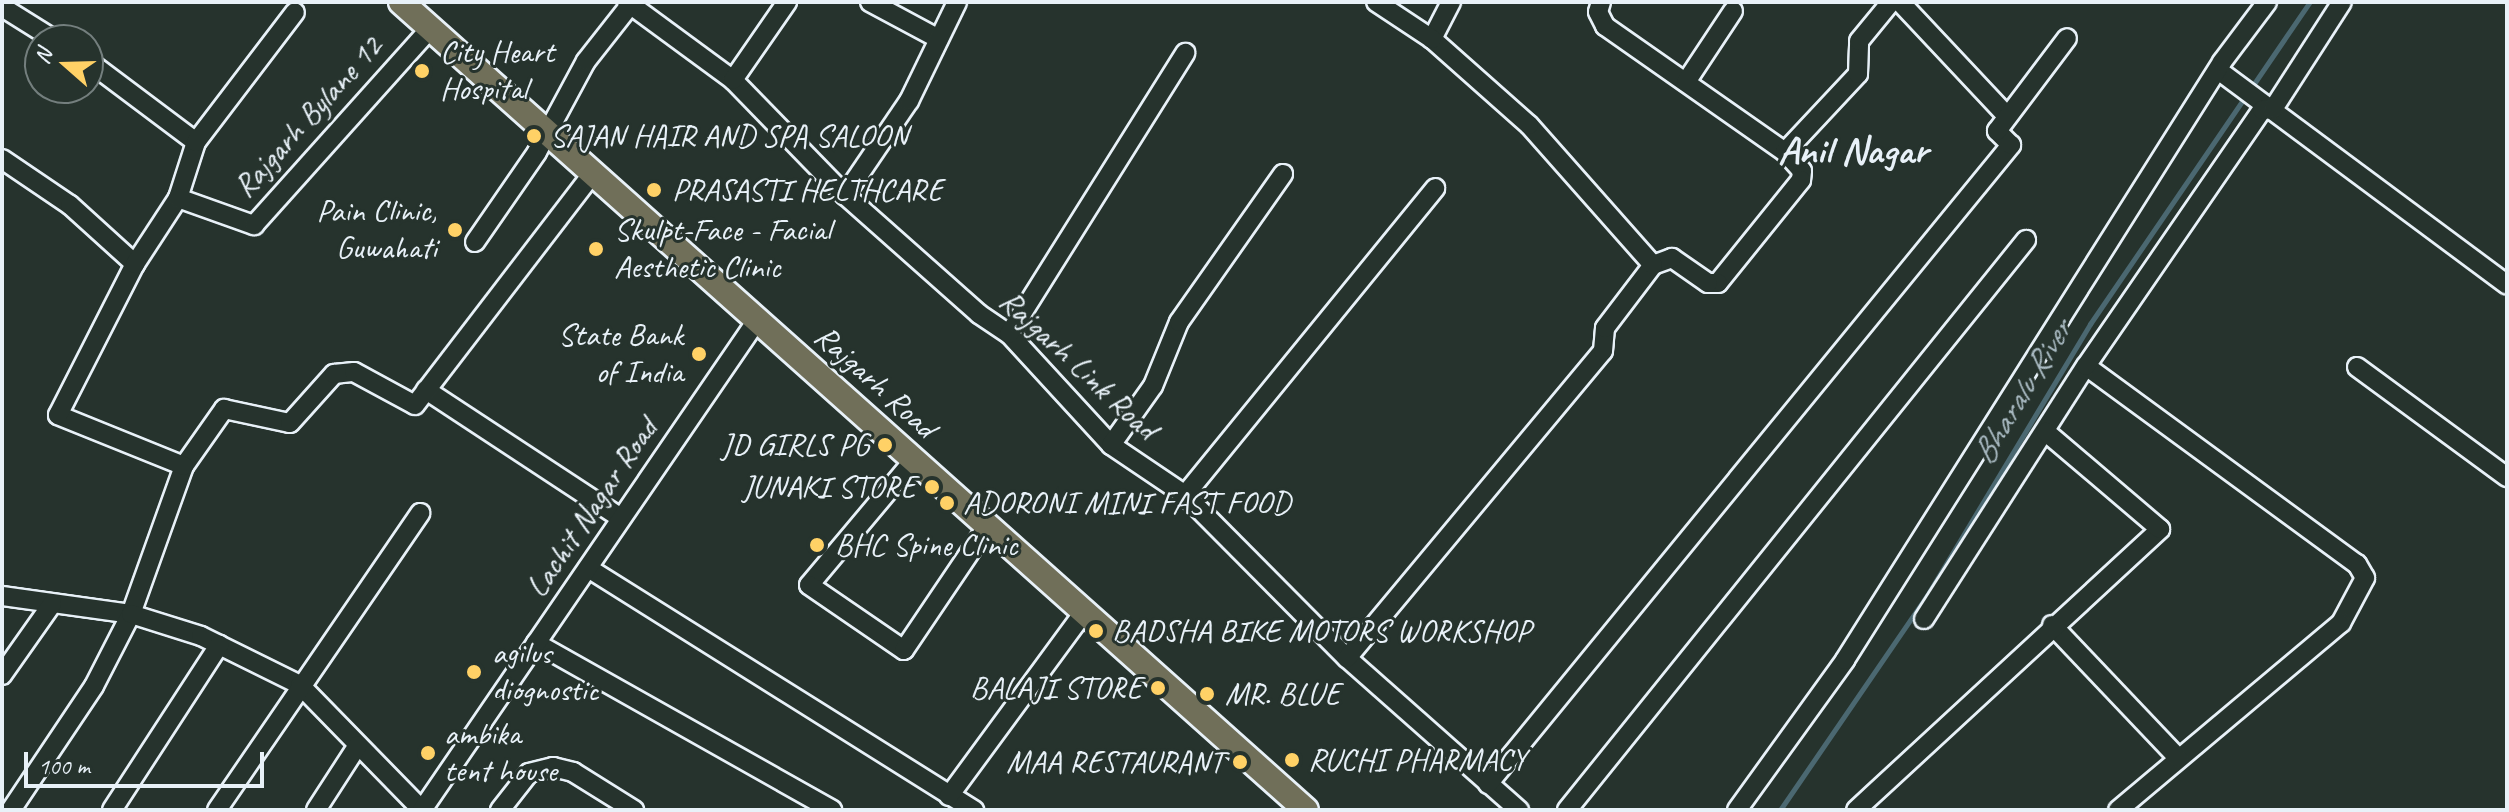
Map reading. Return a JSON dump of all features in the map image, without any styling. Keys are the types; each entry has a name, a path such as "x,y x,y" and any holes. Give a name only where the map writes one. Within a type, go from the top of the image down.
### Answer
{"main road":[{"name":"Rajgarh Road","path":"401,2 429,30 546,129 591,176 758,319 1306,810"}],"street":[{"path":"733,80 787,2"},
{"path":"870,2 939,39"},
{"path":"845,195 909,101 957,2"},
{"path":"1376,2 1432,39 1529,125 1653,265"},
{"path":"1432,39 1451,2"},
{"path":"1347,658 1603,351 1605,328 1653,265 1672,258 1708,283 1718,283 1730,273 1801,180 1802,171 1785,152 1605,26 1598,12 1601,2"},
{"path":"1785,152 1858,74 1859,41 1891,2"},
{"path":"1900,2 2007,116"},
{"path":"1737,810 1845,660 2218,70 2267,2"},
{"path":"2273,109 2342,2"},
{"path":"475,242 537,152 546,129 586,61 628,3"},
{"name":"Rajgarh Link Road","path":"628,3 733,80 845,195 979,314 1009,334 1111,445 1185,495 1347,658 1519,810"},
{"path":"2,7 29,24"},
{"path":"1686,82 1733,11"},
{"path":"184,466 58,415 135,264 178,198 196,142 295,12"},
{"name":"Rajgarh Bylane 12","path":"178,198 254,225 429,30"},
{"path":"1488,784 2011,145 1997,131 2067,38"},
{"path":"1009,334 1185,53"},
{"path":"2218,70 2507,285"},
{"path":"104,73 196,142"},
{"path":"1924,619 2086,366 2262,110 2273,109"},
{"path":"2,159 70,205 135,264"},
{"path":"1111,445 1153,386 1179,322 1283,174"},
{"path":"11,810 94,686 131,614 184,466 224,409 290,423 334,374 354,372 415,405 591,176"},
{"path":"1185,495 1435,188"},
{"path":"1567,810 2026,240"},
{"name":"Lachit Nagar Road","path":"422,810 758,319"},
{"path":"2086,366 2357,564 2365,578 2341,623 2118,810"},
{"path":"2357,367 2507,477"},
{"path":"426,390 621,518"},
{"path":"1856,810 2052,625 2160,529 2046,432"},
{"path":"914,460 809,585 904,650 987,527"},
{"path":"217,810 420,513"},
{"path":"588,568 974,810"},
{"path":"2,596 131,614 219,645 300,685 422,810"},
{"path":"2,675 52,604"},
{"path":"949,796 1085,611"},
{"path":"2052,625 2178,758"},
{"path":"536,643 832,810"},
{"path":"112,810 219,645"},
{"path":"316,810 358,745"},
{"path":"500,810 529,773 553,767 573,772 634,810"}],"waterway":[{"name":"Bharalu River","path":"1780,810 1929,592 2090,324 2310,2"}],"place":[{"name":"City Heart Hospital","path":"422,71"},
{"name":"SAJAN HAIR AND SPA SALOON","path":"534,136"},
{"name":"PRASASTI HELTHCARE","path":"654,190"},
{"name":"Pain Clinic, Guwahati","path":"455,230"},
{"name":"Skulpt-Face - Facial Aesthetic Clinic","path":"596,249"},
{"name":"State Bank of India","path":"699,354"},
{"name":"JD GIRLS PG","path":"885,445"},
{"name":"JUNAKI STORE","path":"932,487"},
{"name":"ADORONI MINI FAST FOOD","path":"947,503"},
{"name":"BHC Spine Clinic","path":"817,545"},
{"name":"BADSHA BIKE MOTORS WORKSHOP","path":"1096,631"},
{"name":"agilus diognostic","path":"474,672"},
{"name":"BALAJI STORE","path":"1158,688"},
{"name":"MR. BLUE","path":"1207,694"},
{"name":"ambika tent house","path":"428,753"},
{"name":"RUCHI PHARMACY","path":"1292,760"},
{"name":"MAA RESTAURANT","path":"1240,762"}],"district":[{"name":"Anil Nagar","path":"1853,150"}]}
